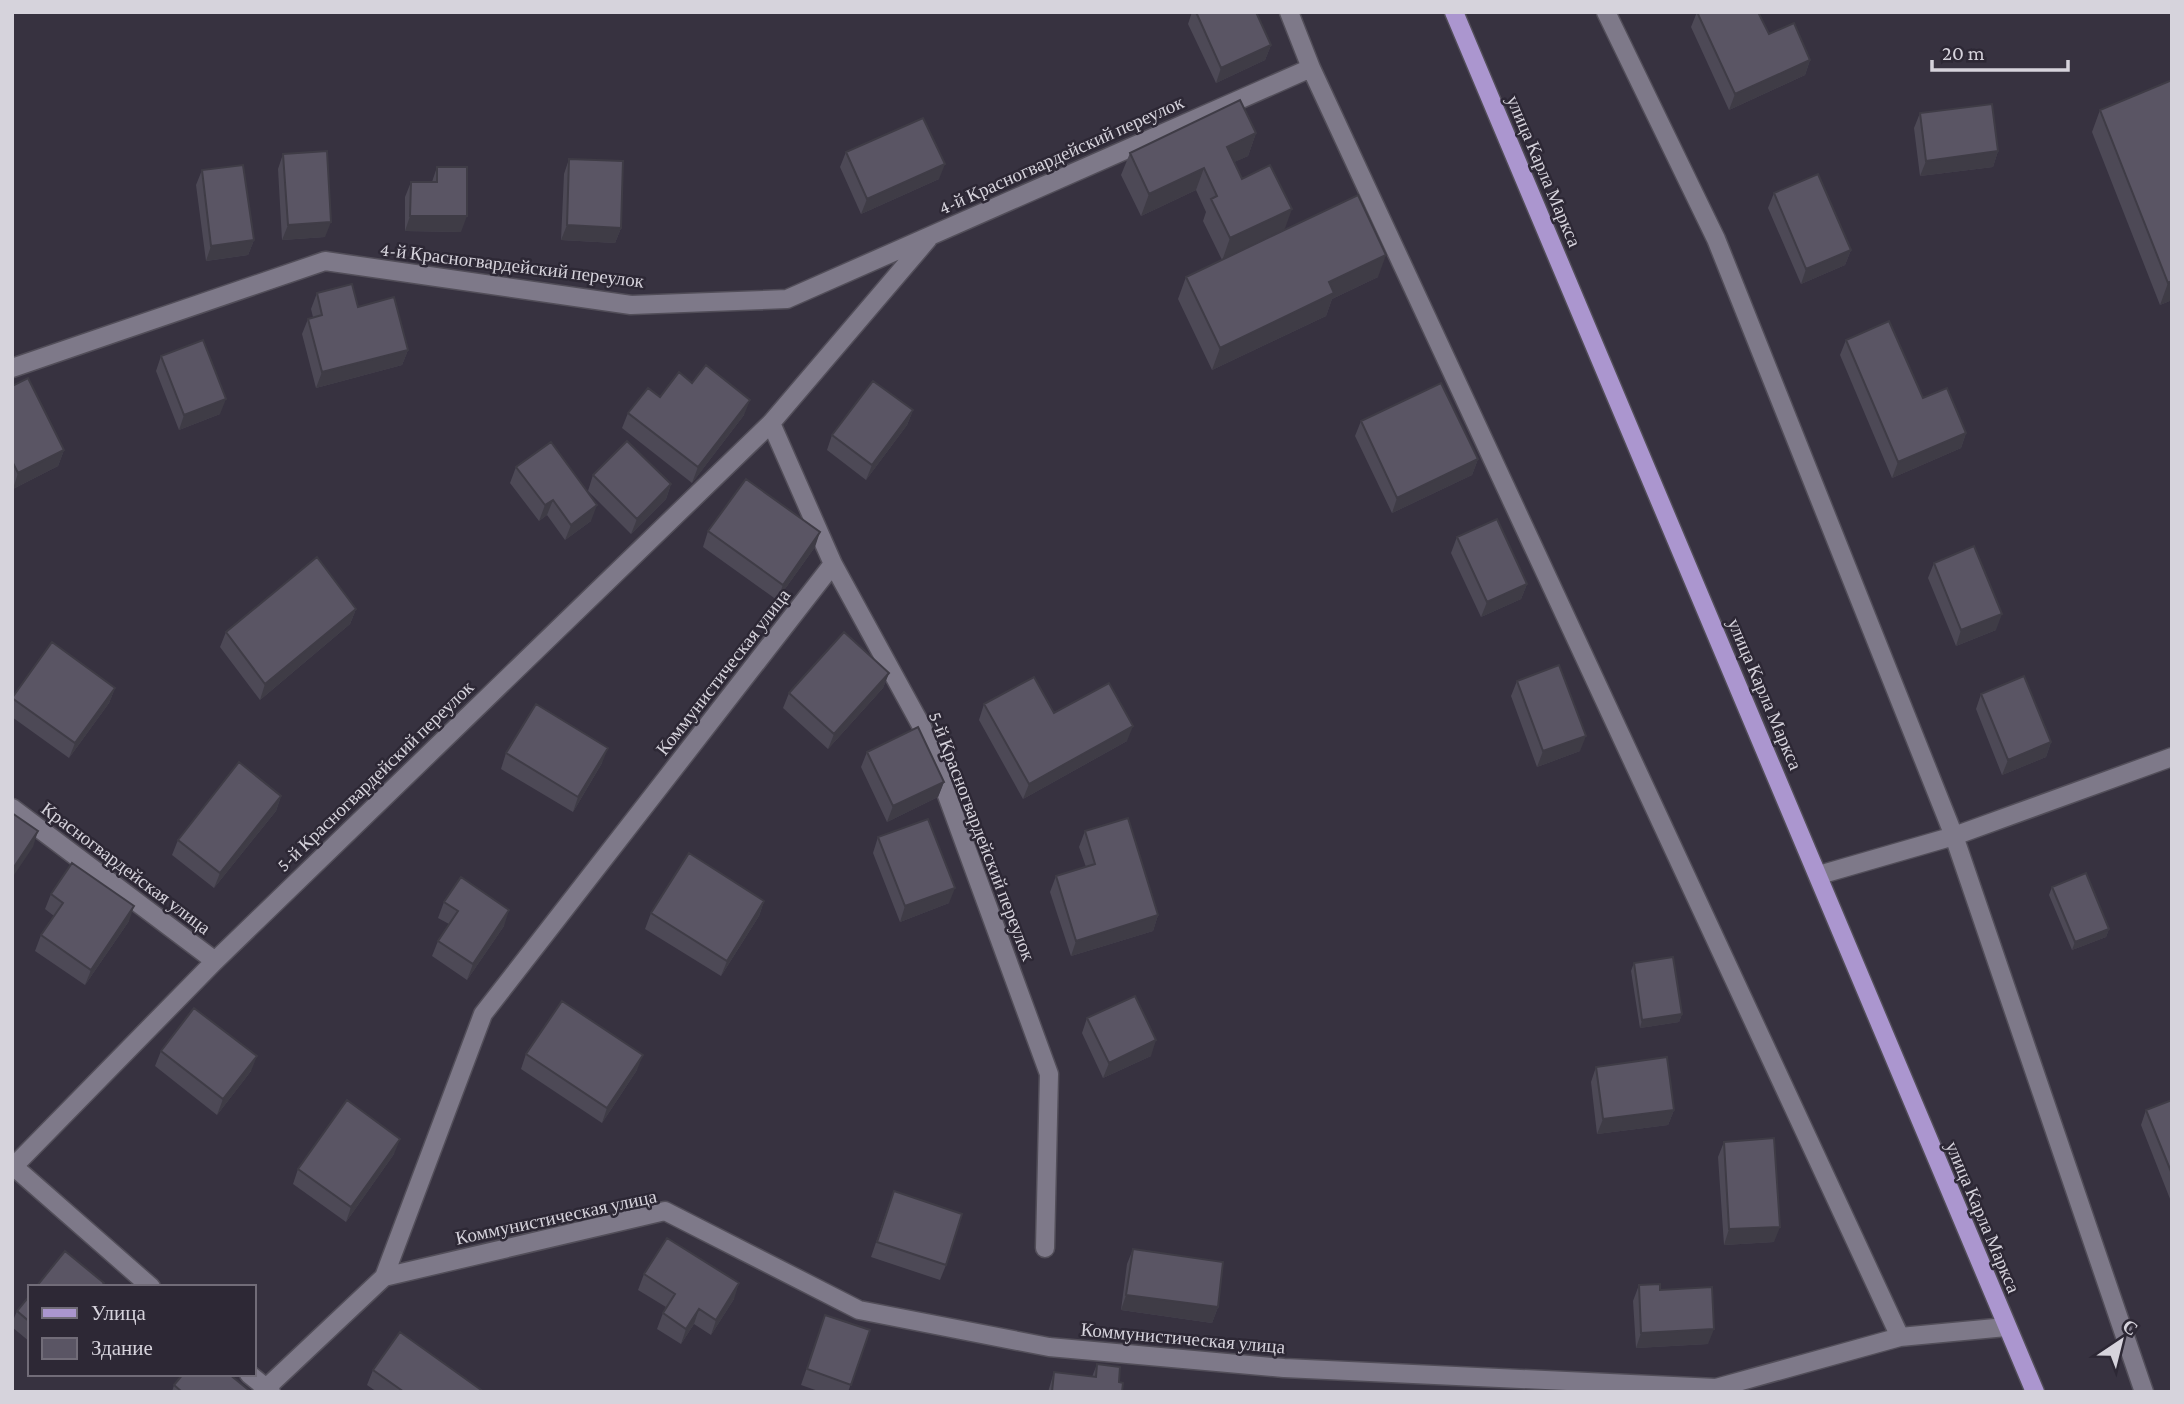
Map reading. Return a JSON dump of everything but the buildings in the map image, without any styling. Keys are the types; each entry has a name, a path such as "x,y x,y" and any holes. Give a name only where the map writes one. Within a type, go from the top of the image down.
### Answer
{"main road":[{"name":"улица Карла Маркса","path":"1454,12 2035,1392"}],"street":[{"path":"1289,12 1311,68 1900,1337"},
{"path":"1606,12 1716,239 1954,836 2144,1392"},
{"name":"4-й Красногвардейский переулок","path":"12,368 325,261 631,305 787,299 1311,68"},
{"name":"5-й Красногвардейский переулок","path":"13,1165 215,961 771,423 932,235"},
{"name":"5-й Красногвардейский переулок","path":"771,423 832,564 922,727 1049,1074 1045,1248"},
{"name":"Коммунистическая улица","path":"266,1390 384,1277 483,1014 832,564"},
{"path":"1819,875 1954,836 2172,758"},
{"name":"Красногвардейская улица","path":"12,808 215,961"},
{"path":"13,1165 149,1285"},
{"name":"Коммунистическая улица","path":"384,1277 665,1212 859,1310 1049,1347 1284,1368 1716,1388 1900,1337 2006,1327"},
{"path":"251,1376 266,1390"}]}
